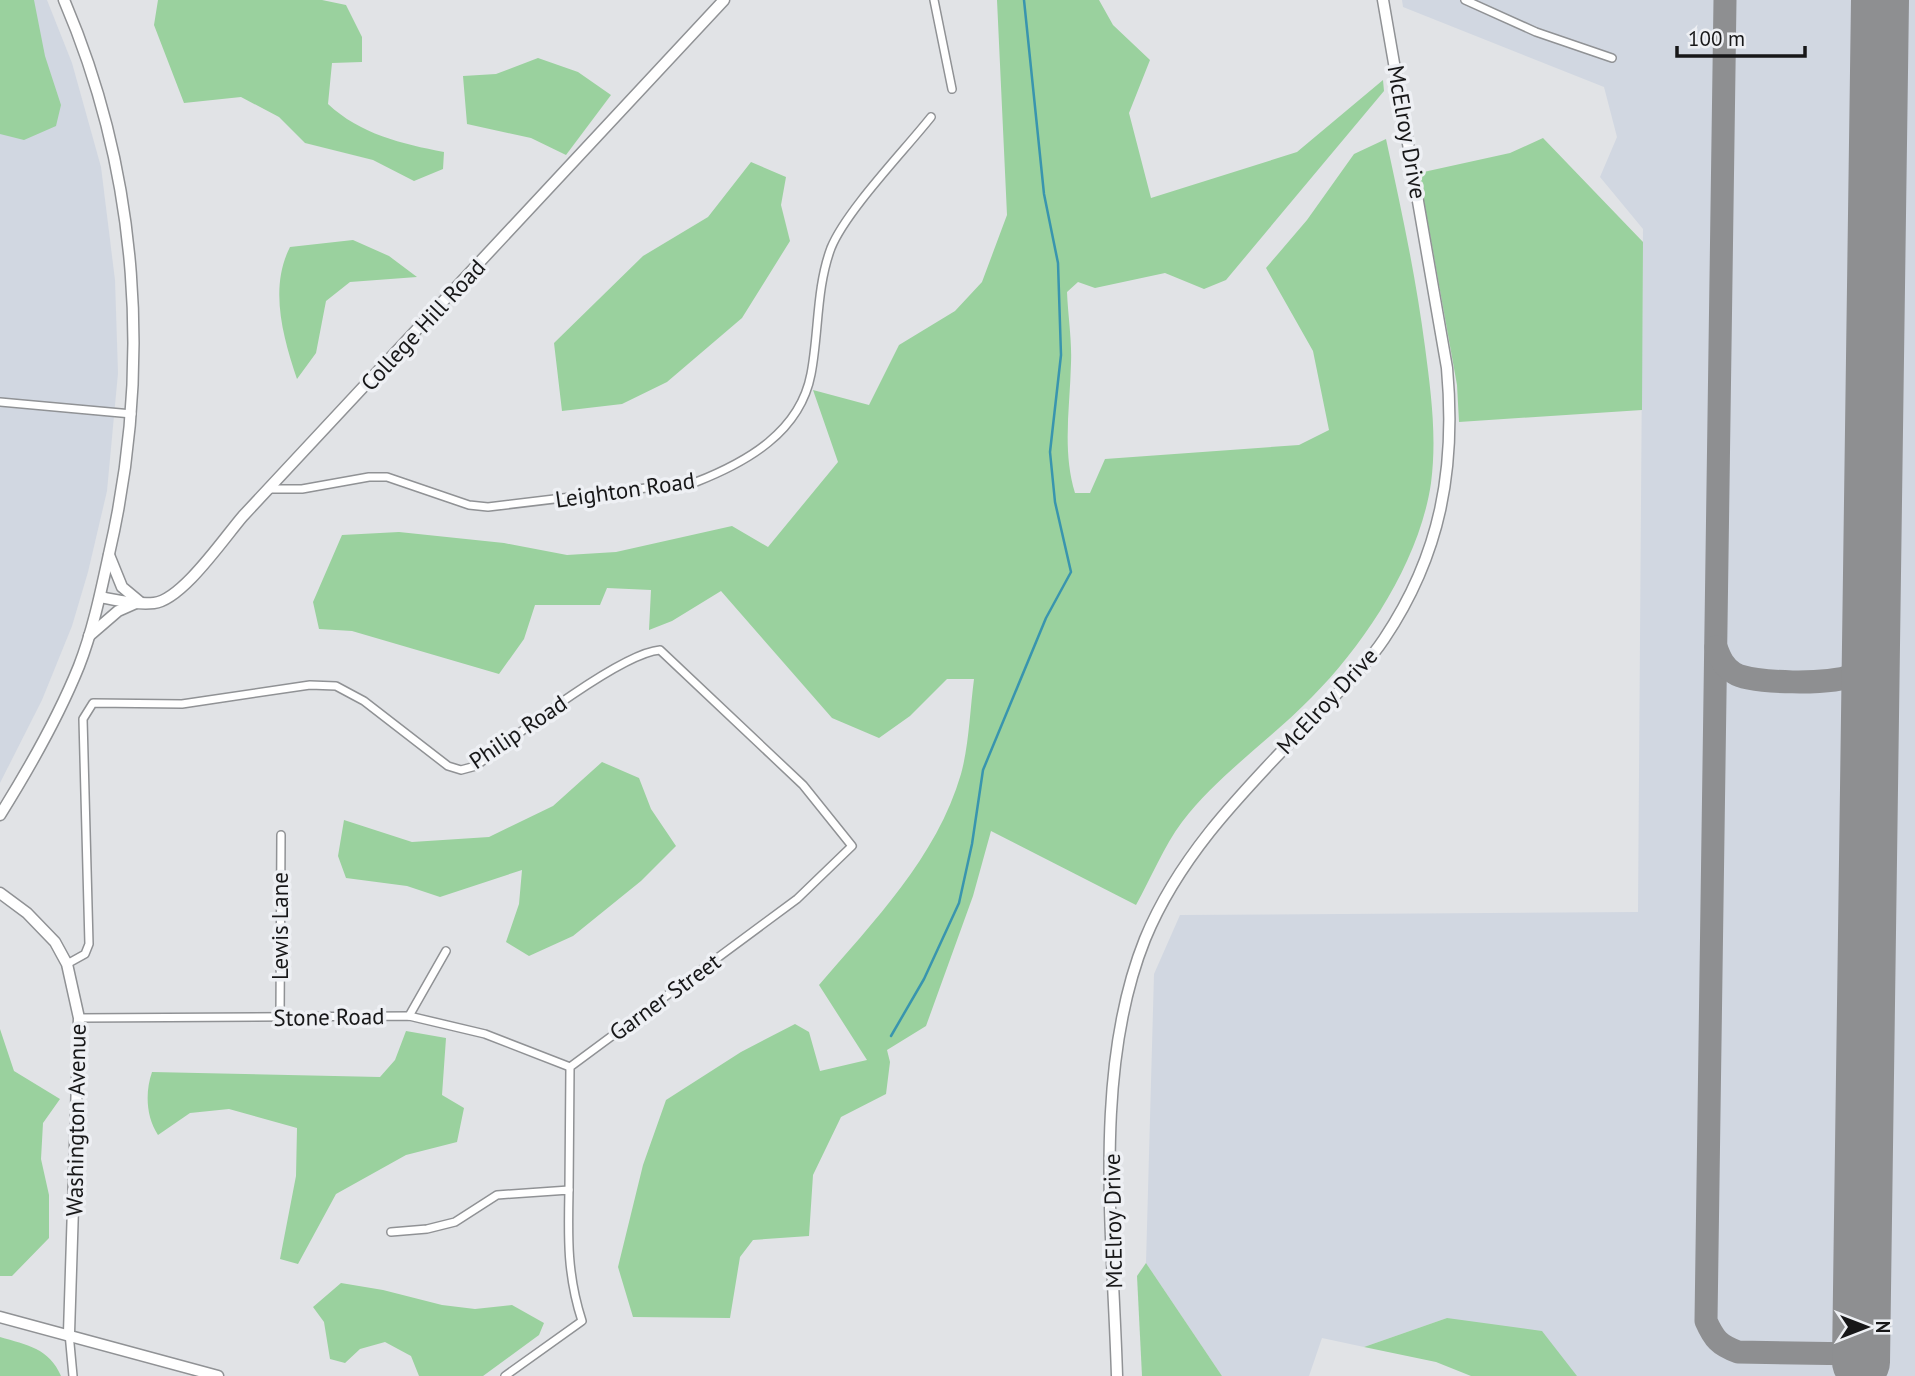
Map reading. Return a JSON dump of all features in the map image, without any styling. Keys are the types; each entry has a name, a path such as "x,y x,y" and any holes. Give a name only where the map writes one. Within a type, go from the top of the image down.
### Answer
{"street":[{"path":"0,815 53,723 89,636 121,503 132,414 135,345 125,218 101,103 64,0"},
{"name":"College Hill Road","path":"100,597 140,602 168,600 180,589 724,0"},
{"path":"934,0 952,89"},
{"name":"McElroy Drive","path":"1117,1376 1111,1132 1115,1054 1126,993 1146,939 1171,886 1233,802 1383,641 1415,587 1434,535 1446,489 1451,410 1447,368 1383,0"},
{"path":"1465,0 1535,32 1612,58"},
{"name":"Leighton Road","path":"271,489 302,489 369,477 387,477 469,505 488,507 696,482 726,470 758,450 795,416 811,375 821,293 832,248 844,225 931,117"},
{"path":"0,402 132,414"},
{"path":"89,636 118,611 140,602 122,587 109,555"},
{"name":"Philip Road","path":"67,964 85,954 89,944 83,719 93,703 182,704 310,685 336,687 364,701 448,766 461,770 476,766 593,683 626,664 660,650 803,785 852,846"},
{"name":"Lewis Lane","path":"280,1017 281,835"},
{"name":"Garner Street","path":"570,1067 797,899 852,846"},
{"name":"Washington Avenue","path":"0,892 27,913 55,942 67,964 79,1018 69,1333 73,1376"},
{"path":"409,1016 446,951"},
{"name":"Stone Road","path":"79,1018 409,1016 485,1034 570,1067"},
{"path":"505,1376 582,1321 572,1290 570,1271 570,1067"},
{"path":"391,1232 427,1229 455,1222 496,1195 569,1190"},
{"path":"0,1317 69,1333 218,1376"}],"shaded area":[{"path":"0,0 47,0 72,63 101,167 115,280 118,373 107,491 88,572 72,626 42,700 0,783"},
{"path":"1402,0 1915,0 1915,1376 1577,1376 1447,1318 1364,1347 1322,1338 1309,1376 1222,1376 1146,1263 1154,974 1180,915 1638,912 1643,229 1600,177 1617,137 1604,87 1403,7"}],"green space":[{"path":"0,0 34,0 45,56 61,105 56,126 24,140 0,134"},
{"path":"158,0 322,0 346,5 362,37 362,62 332,63 328,104 354,123 382,136 444,152 443,169 414,181 373,160 305,143 279,117 241,97 184,103 154,25"},
{"path":"997,0 1099,0 1113,25 1150,60 1129,113 1151,198 1297,152 1383,80 1384,91 1226,280 1204,289 1165,273 1095,288 1078,282 1067,292 1071,354 1068,445 1075,493 1090,493 1105,459 1299,445 1329,430 1313,351 1266,268 1307,220 1354,154 1386,139 1417,295 1431,398 1433,466 1425,512 1402,571 1370,626 1351,652 1312,697 1196,805 1169,841 1136,905 991,831 973,896 926,1026 887,1050 890,1062 886,1094 841,1117 813,1175 809,1236 753,1240 740,1257 730,1318 633,1317 618,1267 643,1165 666,1100 741,1052 795,1024 809,1032 820,1071 867,1060 819,985 901,887 936,833 950,804 964,763 974,679 947,679 910,716 879,738 832,718 721,591 672,621 649,630 651,590 607,588 600,605 535,605 524,639 499,674 352,631 319,629 313,602 342,535 399,532 504,543 567,555 616,552 732,526 768,547 838,462 813,390 869,405 899,345 955,311 982,282 1007,215"},
{"path":"538,58 578,72 611,95 566,155 531,138 467,124 463,76 496,74"},
{"path":"1543,138 1643,242 1642,410 1459,422 1457,385 1419,173 1510,153"},
{"path":"751,162 786,177 781,205 790,241 742,318 667,382 622,404 562,411 554,343 643,256 708,217"},
{"path":"353,240 389,256 417,277 350,282 326,301 316,353 297,379 283,330 279,296 280,279 290,247"},
{"path":"602,762 639,778 651,809 676,846 641,881 573,936 529,956 506,942 519,904 522,870 440,897 407,886 346,878 338,856 344,820 412,842 489,837 553,806"},
{"path":"0,1029 14,1071 60,1099 43,1123 41,1159 49,1195 49,1238 12,1276 0,1276"},
{"path":"406,1031 446,1038 442,1095 464,1108 457,1142 406,1155 336,1194 298,1264 280,1259 296,1176 297,1128 229,1109 190,1113 158,1135 151,1120 148,1088 152,1072 380,1077 395,1060"},
{"path":"1146,1263 1222,1376 1142,1376 1137,1276"},
{"path":"341,1283 442,1305 475,1309 512,1305 544,1323 539,1335 483,1376 419,1376 411,1356 385,1342 360,1349 345,1363 330,1359 324,1322 313,1307"},
{"path":"1447,1318 1542,1331 1577,1376 1471,1376 1436,1362 1364,1347"},
{"path":"0,1337 44,1353 61,1376 0,1376"}],"waterway":[{"path":"891,1036 924,979 959,903 972,844 983,770 1046,618 1071,572 1055,502 1050,452 1061,355 1058,263 1044,194 1024,0"}],"taxiway":[{"path":"1725,0 1706,1321 1718,1341 1738,1352 1862,1354"},
{"path":"1716,647 1728,668 1743,677 1811,682 1843,678 1857,672 1866,660 1872,639"}],"runway":[{"path":"1861,1362 1880,0"}]}
